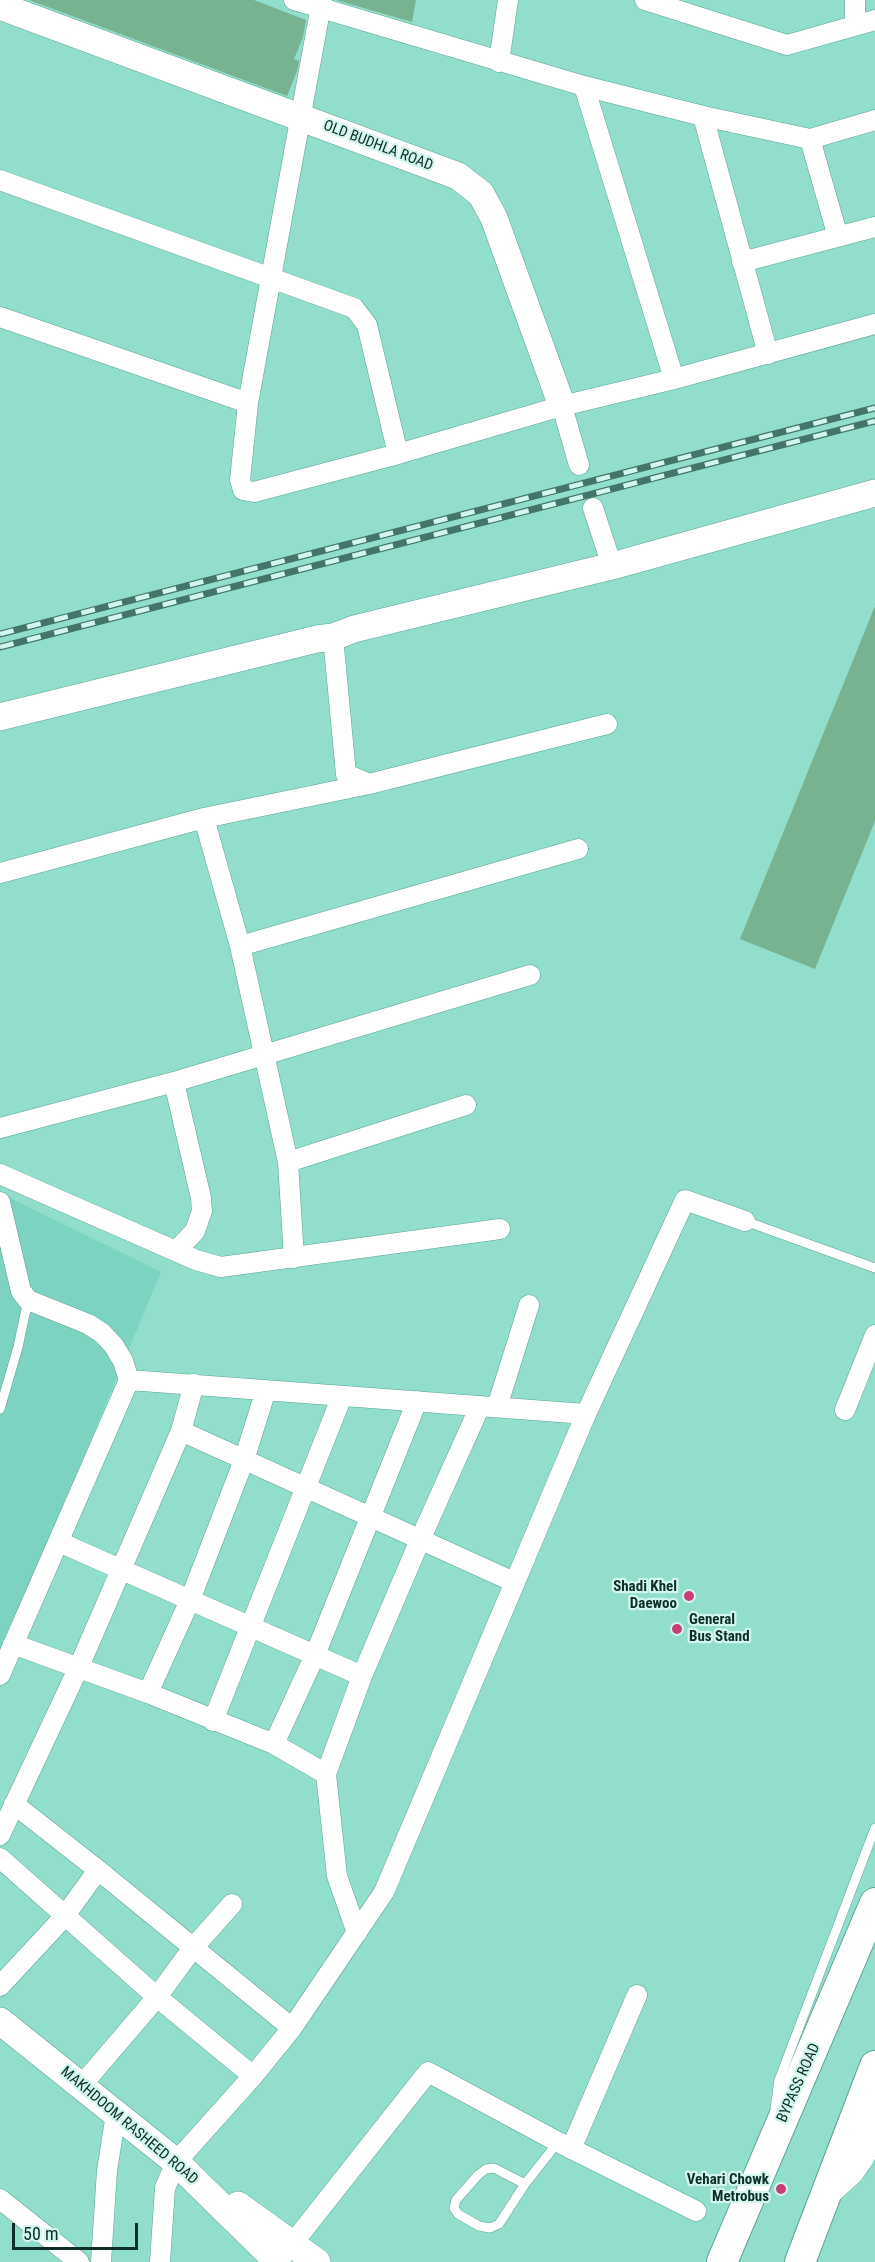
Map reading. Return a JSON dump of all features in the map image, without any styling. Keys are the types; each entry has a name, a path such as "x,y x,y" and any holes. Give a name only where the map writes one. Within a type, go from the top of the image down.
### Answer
{"main road":[{"name":"BYPASS ROAD","path":"722,2262 875,1903"},
{"path":"800,2262 875,2066"}],"street":[{"path":"294,0 321,4 499,62 584,86 703,116 810,139 875,120"},
{"path":"499,62 508,0"},
{"path":"645,0 787,45 875,20"},
{"path":"855,0 855,25"},
{"path":"321,4 248,403 240,480 241,487 246,492 254,492 398,454 562,406 674,379 875,324"},
{"name":"OLD BUDHLA ROAD","path":"0,6 458,176 481,194 494,218 562,406 579,465"},
{"path":"584,86 674,379"},
{"path":"703,116 768,354"},
{"path":"810,139 838,237"},
{"path":"0,180 354,308 368,325 398,454"},
{"path":"742,262 875,227"},
{"path":"0,317 248,403"},
{"path":"0,717 333,637 354,629 612,566 875,493"},
{"path":"594,508 612,566"},
{"path":"333,637 346,774 369,784"},
{"path":"0,873 204,818 369,784 607,724"},
{"path":"204,818 240,945 288,1162 294,1258"},
{"path":"240,945 578,849"},
{"path":"0,1128 174,1082 531,975"},
{"path":"174,1082 202,1211 195,1231 177,1251"},
{"path":"288,1162 466,1105"},
{"path":"0,1174 196,1260 221,1267 500,1229"},
{"path":"160,2262 165,2188 176,2162 253,2076 292,2028 384,1892 585,1414 685,1200 745,1221"},
{"path":"0,1202 5,1245 21,1291 28,1300 88,1324 102,1334 114,1346 123,1361 129,1380 58,1542 9,1642 0,1675"},
{"path":"357,1933 337,1876 326,1774 362,1676 420,1540 488,1407 529,1305"},
{"path":"845,1410 875,1335"},
{"path":"129,1380 585,1414"},
{"path":"0,1836 78,1670 181,1431 194,1384"},
{"path":"148,1693 190,1600 244,1460 266,1390"},
{"path":"213,1721 342,1396"},
{"path":"274,1744 315,1655 417,1401"},
{"path":"181,1431 514,1582"},
{"path":"58,1542 362,1676"},
{"path":"9,1642 78,1670 148,1693 274,1744 326,1774"},
{"path":"14,1804 292,2028"},
{"path":"0,1858 64,1917 253,2076"},
{"path":"0,1986 64,1917 98,1870"},
{"path":"81,2086 157,1997 192,1949 232,1904"},
{"path":"564,2146 637,1995"},
{"name":"MAKHDOOM RASHEED ROAD","path":"0,2021 286,2252 317,2262"},
{"path":"286,2252 428,2072 564,2146 696,2211"},
{"path":"101,2262 107,2171 116,2114"},
{"path":"827,2193 851,2171 862,2154 875,2120"},
{"path":"0,2199 79,2262"}],"lane":[{"path":"745,1221 875,1268"},
{"path":"0,1409 18,1347 28,1300"},
{"path":"770,2149 779,2080 875,1828"},
{"path":"525,2184 494,2168 486,2169 477,2175 456,2200 454,2208 458,2214 479,2226 490,2228 499,2224 525,2184 564,2146"}],"shaded area":[{"path":"0,1193 161,1272 0,1657"}],"building":[{"path":"29,0 254,0 306,20 303,37 294,59 299,61 297,71 287,96"},
{"path":"336,0 416,0 412,22"},
{"path":"875,606 875,821 815,969 740,939"}],"railway":[{"path":"0,634 875,408"},
{"path":"0,647 875,421"}],"place":[{"name":"Shadi Khel Daewoo","path":"689,1596"},
{"name":"General Bus Stand","path":"677,1629"},
{"name":"Vehari Chowk Metrobus","path":"781,2189"}]}
